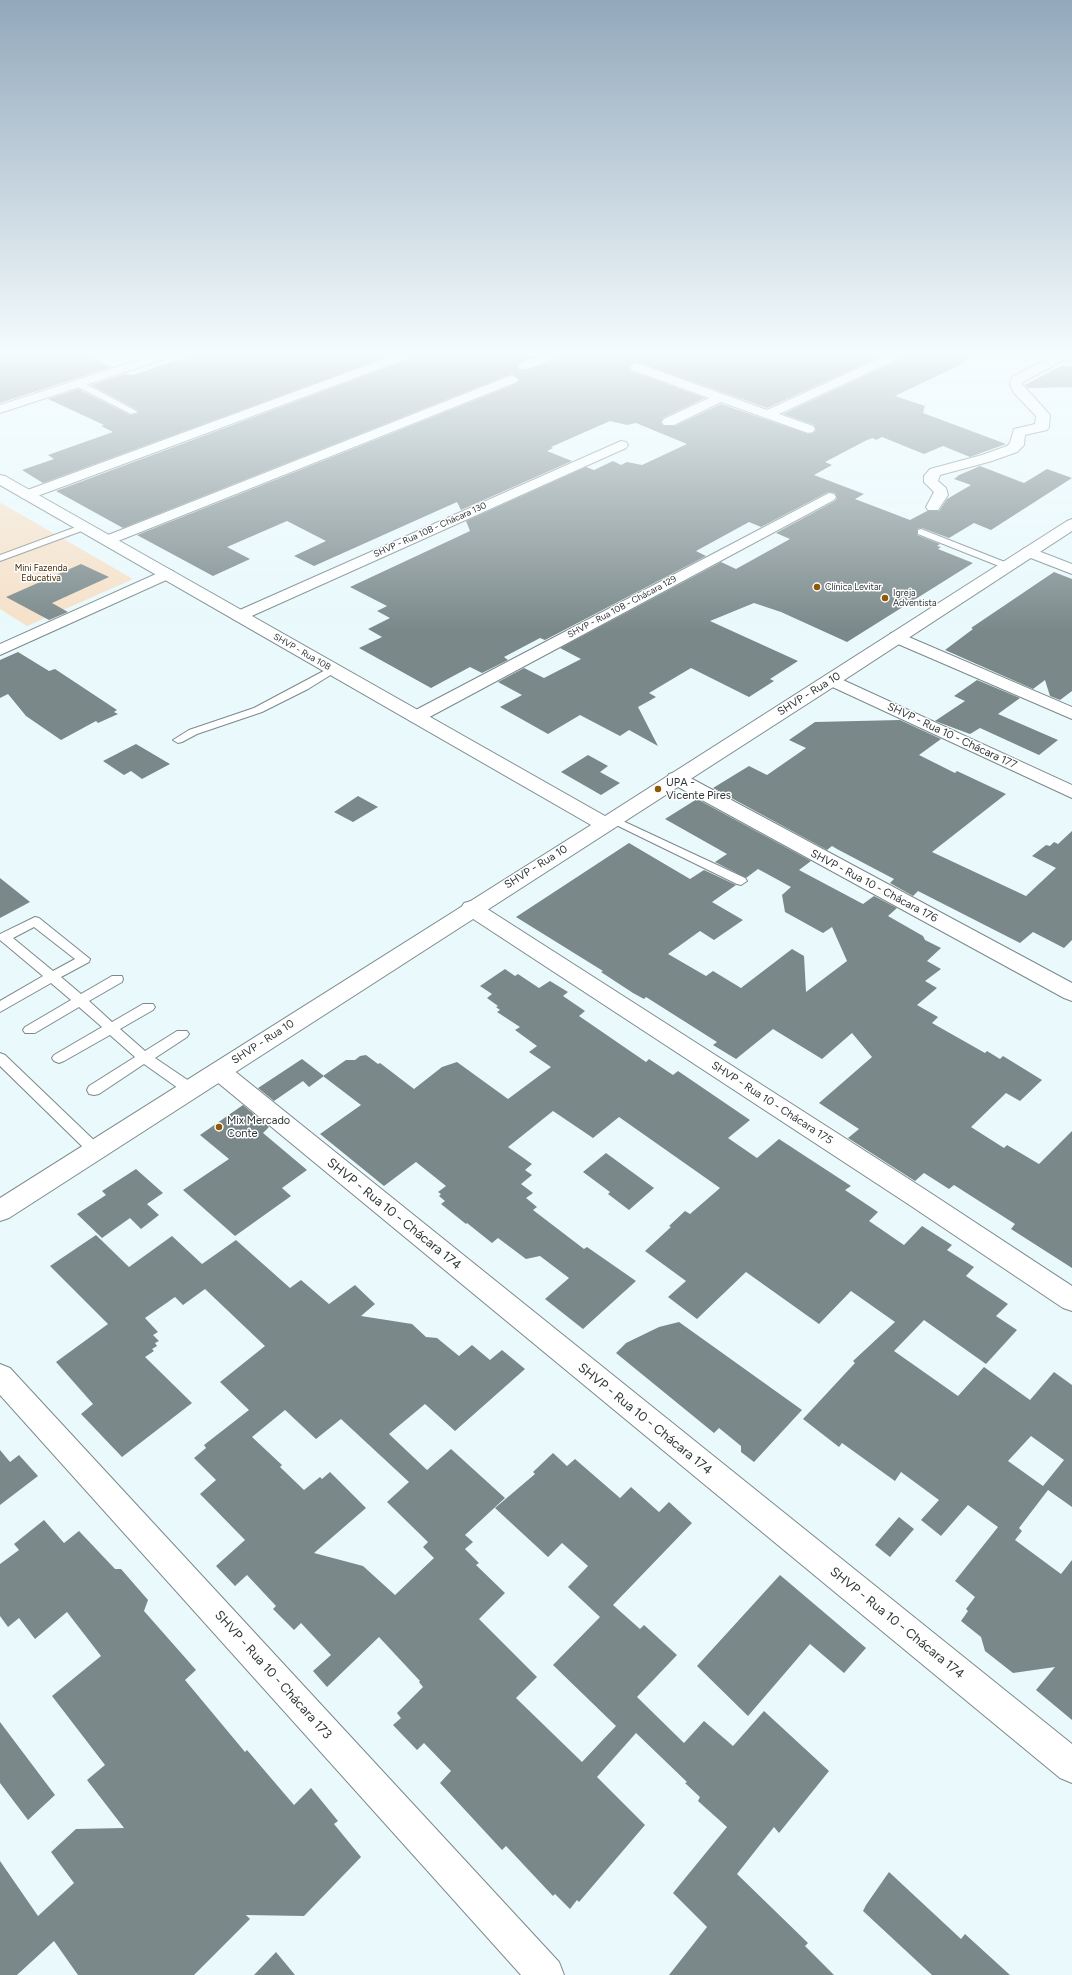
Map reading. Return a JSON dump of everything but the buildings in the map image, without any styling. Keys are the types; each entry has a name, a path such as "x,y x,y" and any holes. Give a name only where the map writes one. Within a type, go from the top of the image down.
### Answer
{"street":[{"path":"27,495 153,448"},
{"path":"108,540 338,448"},
{"name":"SHVP - Rua 10B - Chácara 130","path":"238,616 614,448"},
{"path":"933,507 942,495 941,491 931,482 931,476 935,472 987,458 1013,448"},
{"name":"SHVP - Rua 10B","path":"0,479 416,717 608,821"},
{"name":"SHVP - Rua 10B - Chácara 129","path":"416,717 829,497"},
{"name":"SHVP - Rua 10","path":"0,1211 471,908 832,680 1072,524"},
{"path":"1028,552 1072,569"},
{"path":"0,650 167,574"},
{"path":"897,638 1072,714"},
{"name":"SHVP - Rua 10 - Chácara 177","path":"832,680 1072,792"},
{"name":"SHVP - Rua 10 - Chácara 176","path":"676,778 1072,993"},
{"name":"SHVP - Rua 10 - Chácara 175","path":"471,908 918,1197 1072,1300"},
{"name":"SHVP - Rua 10 - Chácara 174","path":"219,1071 1072,1766"},
{"name":"SHVP - Rua 10 - Chácara 173","path":"0,1376 546,1975"}],"lane":[{"path":"0,558 84,527"},
{"path":"921,532 1007,566"},
{"path":"178,740 193,732 258,710 304,687 333,669"},
{"path":"608,821 741,881"},
{"path":"0,1007 52,977 84,959 35,920 4,937 52,977 79,1000 145,1058 190,1089"},
{"path":"30,1030 117,979"},
{"path":"60,1058 148,1007"},
{"path":"94,1090 182,1034"},
{"path":"0,1058 95,1150"}],"green space":[{"name":"Mini Fazenda Educativa","path":"0,503 133,579 27,626 0,609"}],"place":[{"name":"Clínica Levitar","path":"817,587"},
{"name":"Igreja Adventista","path":"885,598"},
{"name":"UPA - Vicente Pires","path":"658,789"},
{"name":"Mix Mercado Conte","path":"219,1127"}]}
